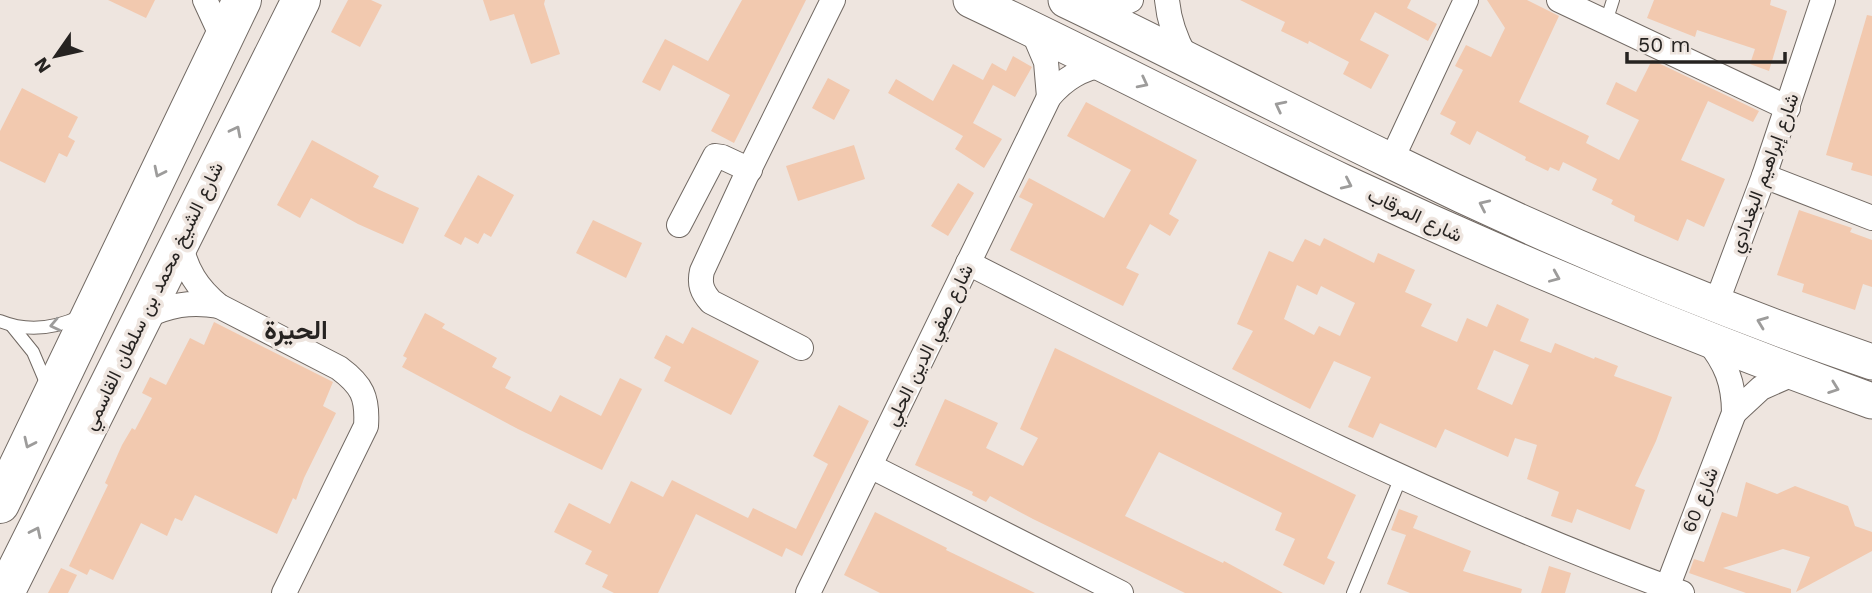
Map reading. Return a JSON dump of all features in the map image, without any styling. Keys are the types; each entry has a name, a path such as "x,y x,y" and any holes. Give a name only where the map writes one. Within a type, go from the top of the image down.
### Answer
{"main road":[{"path":"0,504 242,0"},
{"name":"شارع الشيخ محمد بن سلطان القاسمي","path":"5,593 301,0"},
{"name":"شارع المرقاب","path":"971,0 1403,210 1584,290 1707,340 1872,401"},
{"name":"شارع المرقاب","path":"1066,0 1185,56 1391,161 1558,238 1716,304 1872,362"}],"street":[{"path":"205,0 223,39"},
{"path":"1098,15 1131,0"},
{"path":"1167,0 1174,37 1185,56"},
{"path":"1391,161 1466,0"},
{"path":"1559,0 1609,11 1788,108"},
{"name":"شارع إبراهيم البغدادي","path":"1716,304 1788,108 1823,0"},
{"path":"802,348 711,302 702,288 702,271 832,1"},
{"path":"1032,29 1046,62 1049,97"},
{"name":"شارع صفي الدين الحلي","path":"808,593 1049,97 1060,84 1074,74 1106,64"},
{"path":"679,225 715,156 750,170"},
{"path":"1764,176 1872,218"},
{"path":"180,242 192,279 204,294 219,306 339,368 352,378 362,392 367,409 366,426 284,593"},
{"path":"968,263 1218,390 1401,477 1502,521 1675,590"},
{"path":"142,318 179,304 219,306"},
{"name":"شارع 60","path":"1675,590 1734,413 1734,393 1729,373 1720,355 1707,340"},
{"name":"شارع 60","path":"1734,413 1761,388 1795,373"},
{"path":"870,466 1121,593"}],"lane":[{"path":"6,323 29,328 55,326 94,308"},
{"path":"6,323 23,338 41,367 50,399"},
{"path":"1353,593 1401,477"}],"building":[{"path":"108,0 155,0 146,18"},
{"path":"348,0 371,0 382,5 360,47 331,32"},
{"path":"483,0 545,0 560,54 531,64 514,14 490,21"},
{"path":"742,0 806,0 734,143 711,131 730,95 673,65 660,91 642,82 665,39 708,61"},
{"path":"1240,0 1411,0 1407,8 1437,24 1428,41 1375,12 1360,40 1389,55 1371,89 1343,74 1349,62 1309,41 1308,44 1281,31 1285,22"},
{"path":"1487,0 1527,0 1559,16 1519,102 1589,136 1586,143 1619,160 1639,120 1606,104 1616,82 1636,92 1652,60 1759,111 1753,122 1708,101 1681,160 1725,179 1704,227 1687,219 1678,241 1634,221 1635,216 1611,204 1613,200 1592,190 1597,179 1563,162 1559,171 1550,167 1548,171 1477,131 1470,145 1450,134 1456,122 1440,114 1463,70 1455,66 1466,45 1491,57 1505,28"},
{"path":"1654,0 1771,0 1770,5 1787,11 1769,71 1750,64 1755,49 1697,30 1695,37 1647,18"},
{"path":"1867,15 1872,16 1872,176 1851,170 1853,163 1826,155"},
{"path":"1013,56 1032,67 1015,97 993,85 973,123 1002,139 984,168 955,149 963,136 888,93 896,79 933,101 953,64 983,80 992,63 1006,71"},
{"path":"828,78 850,90 834,120 812,108"},
{"path":"22,88 78,117 68,137 75,141 67,157 59,153 45,183 0,161 0,131"},
{"path":"1086,102 1197,160 1169,214 1179,220 1170,236 1150,224 1126,268 1139,274 1123,306 1010,250 1033,204 1019,197 1029,178 1104,218 1131,170 1067,136"},
{"path":"312,140 379,176 373,187 419,208 403,244 358,224 311,198 300,218 277,205"},
{"path":"854,145 865,179 798,201 786,166"},
{"path":"478,175 514,195 491,237 484,233 478,244 465,237 461,245 444,236"},
{"path":"958,183 974,193 948,236 931,226"},
{"path":"1799,210 1852,228 1850,232 1872,240 1872,287 1863,284 1855,310 1802,292 1804,284 1777,275"},
{"path":"593,220 642,243 626,278 576,253"},
{"path":"1324,238 1374,263 1378,253 1415,270 1405,292 1432,304 1421,326 1457,342 1467,318 1487,327 1497,304 1529,319 1520,341 1551,353 1555,343 1594,359 1595,357 1618,366 1614,376 1672,397 1656,441 1635,486 1645,490 1630,530 1577,509 1572,523 1551,516 1559,492 1527,479 1537,445 1515,438 1508,457 1445,429 1436,448 1380,423 1373,438 1348,427 1371,377 1334,361 1310,409 1232,369 1253,331 1237,324 1269,251 1293,262 1305,239 1320,246","holes":["1297,285 1317,295 1321,286 1355,303 1340,336 1319,326 1314,335 1284,319","1494,350 1529,365 1512,405 1477,389"]},
{"path":"425,313 445,324 442,328 497,358 492,367 511,377 505,388 551,412 560,395 601,416 620,378 642,389 602,470 402,367 407,358 403,356"},
{"path":"214,322 333,382 323,406 336,413 296,500 293,498 277,534 195,495 182,521 175,518 167,536 141,523 113,580 90,569 87,575 69,566 108,485 105,483 122,445 132,428 135,430 152,398 142,393 150,377 166,385 190,338 204,345"},
{"path":"692,327 759,361 731,415 664,381 671,367 654,358 666,335 683,344"},
{"path":"1055,348 1356,495 1327,558 1335,562 1324,585 1283,565 1295,539 1275,530 1282,513 1159,452 1125,516 1223,563 1224,561 1283,593 1185,593 990,496 986,502 972,495 973,492 915,465 945,399 998,423 986,448 1023,466 1038,438 1020,429"},
{"path":"839,405 869,421 802,556 786,548 782,557 696,514 658,593 614,593 602,587 608,575 585,564 592,551 554,532 569,503 610,524 631,481 663,497 672,480 748,518 753,508 796,529 828,464 813,456"},
{"path":"1746,482 1777,494 1795,486 1848,506 1855,526 1872,532 1872,551 1796,592 1810,557 1783,549 1723,568 1791,589 1791,593 1746,593 1689,573 1694,559 1704,562 1722,512 1737,517"},
{"path":"1399,509 1418,516 1413,528 1471,551 1463,571 1522,589 1521,593 1410,593 1387,584 1406,535 1391,530"},
{"path":"875,512 1035,593 880,593 844,575"},
{"path":"1549,566 1571,573 1565,593 1541,593"},
{"path":"61,568 77,575 68,593 48,593"}],"district":[{"name":"الحيرة","path":"296,330"}]}
